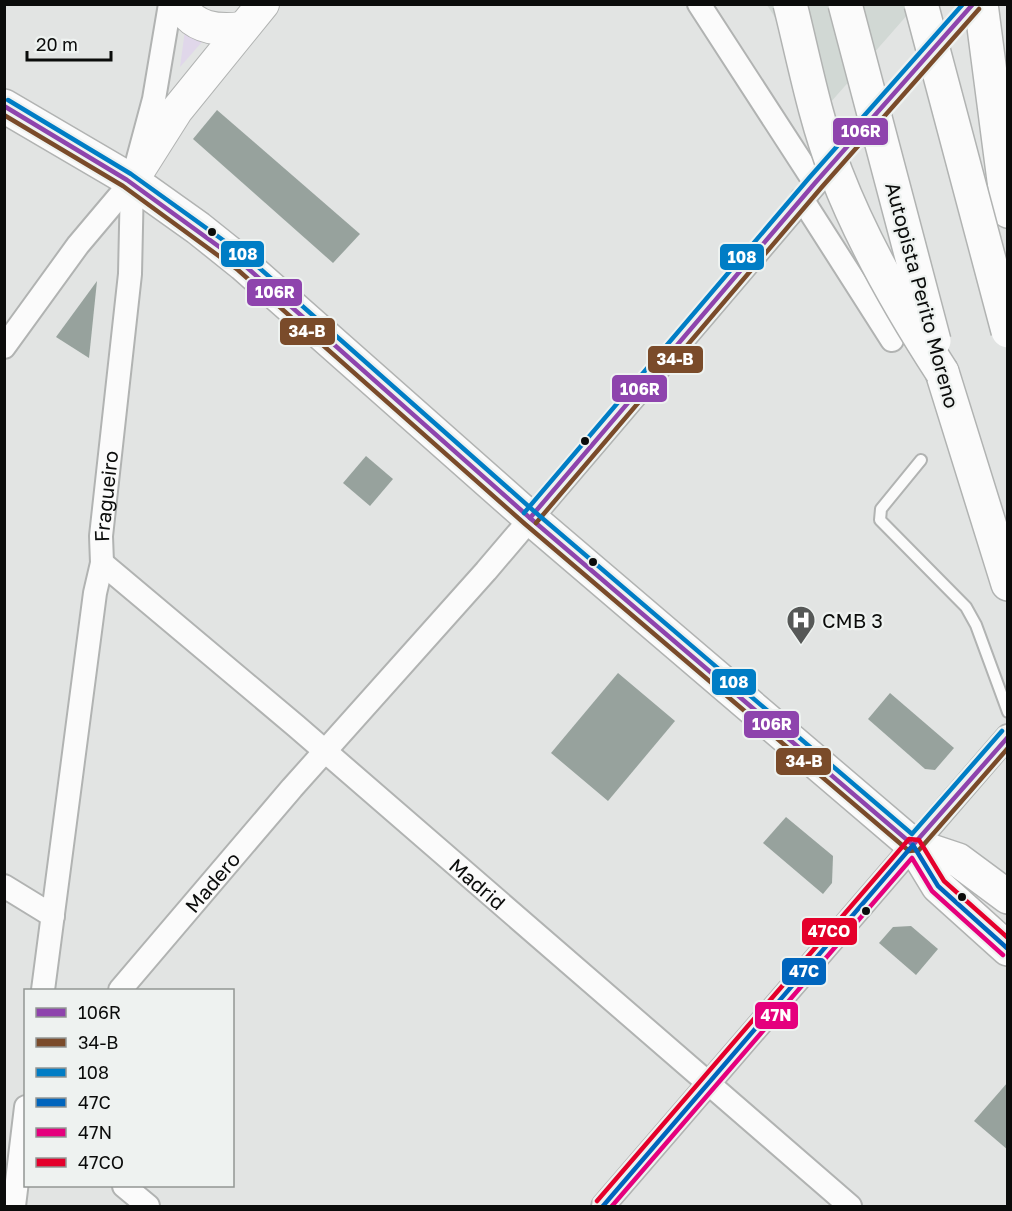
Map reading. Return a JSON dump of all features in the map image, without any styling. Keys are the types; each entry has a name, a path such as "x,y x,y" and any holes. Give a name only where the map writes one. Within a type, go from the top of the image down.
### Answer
{"main road":[{"path":"790,4 825,143 837,174 897,303 942,372"},
{"name":"Autopista Perito Moreno","path":"845,4 942,372 1008,584"},
{"path":"921,4 1008,331"},
{"path":"981,4 1008,211"},
{"path":"4,106 132,181 198,228 250,270 530,518 913,846 938,886 1008,949"},
{"path":"913,846 958,860 1008,897"}],"street":[{"name":"Fragueiro","path":"43,989 95,593 102,563 101,536 130,274 132,181 154,99 170,4"},
{"path":"180,4 198,24 220,31 242,28"},
{"path":"4,347 78,245 132,181 177,110 263,4"},
{"path":"699,4 814,185 892,340"},
{"name":"Madero","path":"121,989 324,752 530,518 814,185"},
{"name":"Madrid","path":"102,563 849,1206"},
{"path":"603,1206 1008,736"},
{"path":"4,886 53,916"},
{"path":"4,1135 24,1106"},
{"path":"14,1206 24,1124"},
{"path":"126,1187 148,1206"}],"lane":[{"path":"921,460 881,508 880,520 966,607 976,625 1008,711"}],"shaded area":[{"path":"767,5 916,5 830,103"},
{"path":"186,23 208,35 180,67"}],"building":[{"path":"217,110 360,234 333,263 193,139"},
{"path":"97,281 89,358 56,337"},
{"path":"366,456 393,479 370,506 343,483"},
{"path":"618,673 675,721 608,801 551,753"},
{"path":"890,693 954,748 935,770 925,769 868,719"},
{"path":"786,817 833,856 832,883 823,894 763,843"},
{"path":"911,926 938,949 916,975 879,943 893,927"},
{"path":"1008,1082 1008,1150 974,1121"}],"tunnel":[{"path":"825,172 973,4"}],"transit line":[{"name":"108","path":"524,513 809,178 963,4"},
{"name":"106R","path":"530,518 815,183 973,4"},
{"name":"34-B","path":"536,523 821,188 979,9"},
{"name":"108","path":"8,100 131,174 248,258 535,512 912,834 1002,731"},
{"name":"106R","path":"4,106 127,180 243,264 530,518 913,845 1008,737"},
{"name":"34-B","path":"4,115 123,186 238,270 525,524 909,851 919,850 1008,748"},
{"name":"47CO","path":"597,1201 909,839 919,840 944,881 1008,938"},
{"name":"47C","path":"603,1206 913,845 938,886 1008,949"},
{"name":"47N","path":"612,1206 912,858 932,891 1003,955"}],"place":[{"name":"CMB 3","path":"801,646"}]}
